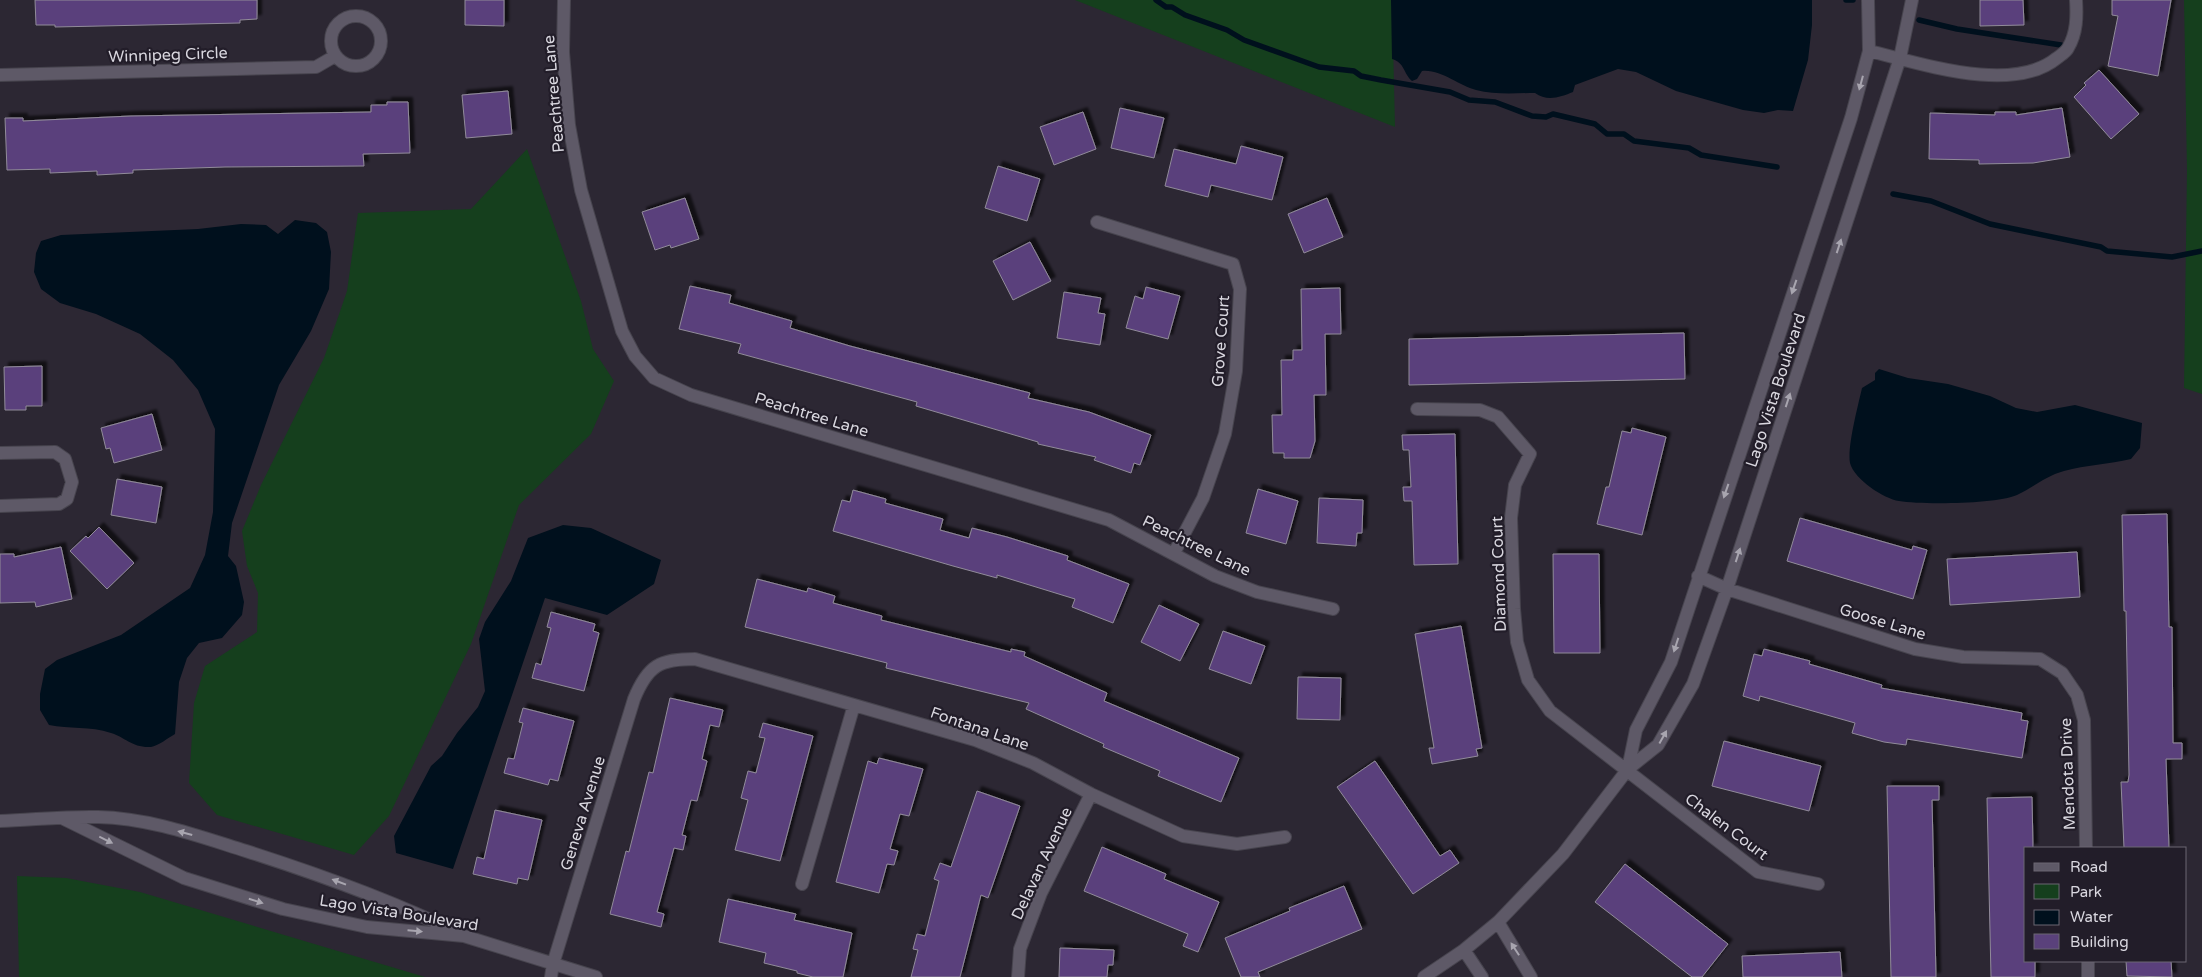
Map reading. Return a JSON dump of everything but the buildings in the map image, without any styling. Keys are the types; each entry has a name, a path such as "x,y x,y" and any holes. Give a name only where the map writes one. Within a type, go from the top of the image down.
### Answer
{"street":[{"name":"Peachtree Lane","path":"564,0 563,52 569,125 581,190 622,331 635,356 654,378 692,396 1109,520 1215,576 1257,592 1333,609"},
{"name":"Lago Vista Boulevard","path":"1628,770 1636,730 1670,662 1851,118 1869,51 1868,0"},
{"name":"Lago Vista Boulevard","path":"1424,977 1464,950 1498,922 1563,854 1628,770 1658,745 1693,684 1727,588 1900,58 1912,0"},
{"path":"1869,51 1934,68 1970,74 2023,74 2048,65 2068,50 2077,23 2076,0"},
{"path":"362,17 370,20 376,26 381,42 376,56 371,62 356,67 348,66 335,56 331,49 332,32 344,19 362,17"},
{"name":"Winnipeg Circle","path":"0,75 316,66 335,56"},
{"name":"Grove Court","path":"1097,222 1234,264 1240,289 1236,371 1225,434 1203,498 1174,553"},
{"name":"Diamond Court","path":"1417,408 1480,410 1498,417 1530,454 1515,485 1511,518 1517,642 1528,680 1550,711 1628,770"},
{"path":"0,453 55,452 65,459 72,482 67,499 59,504 0,506"},
{"name":"Goose Lane","path":"1698,576 1727,588 1915,650 1962,657 2040,659 2062,673"},
{"name":"Fontana Lane","path":"657,666 673,659 695,659 975,740 1033,763 1092,794 1183,836 1237,844 1285,837"},
{"name":"Geneva Avenue","path":"551,977 553,964 634,698 642,678 657,666"},
{"name":"Mendota Drive","path":"2062,673 2077,695 2084,720 2086,847"},
{"path":"802,884 854,705"},
{"name":"Chalen Court","path":"1628,770 1732,854 1758,872 1818,884"},
{"name":"Delavan Avenue","path":"1018,977 1020,949 1041,893 1092,794"},
{"path":"62,818 99,817 148,823 212,840 329,878 410,909 464,936"},
{"name":"Lago Vista Boulevard","path":"0,821 62,818 184,878 283,909 367,927 464,936 596,977"},
{"path":"1498,922 1531,977"},
{"path":"1464,950 1482,977"},
{"path":"2088,962 2088,977"}],"green space":[{"path":"1075,0 1392,0 1395,127"},
{"path":"2184,0 2202,0 2202,394 2184,388 2187,170"},
{"path":"527,149 581,301 593,349 614,381 591,434 519,505 471,644 389,816 354,855 217,815 189,783 194,703 205,666 257,632 258,593 247,566 242,531 261,485 324,358 347,291 358,213 471,209"},
{"path":"17,876 66,878 140,892 425,977 19,977"}],"water":[{"path":"1391,0 1812,0 1812,25 1808,60 1793,111 1778,110 1764,113 1743,110 1676,91 1636,72 1618,69 1575,85 1573,92 1554,98 1540,96 1535,93 1483,92 1429,71 1422,71 1417,79 1412,81 1402,66 1392,59"},
{"path":"295,220 316,223 327,232 331,252 329,289 311,331 279,385 232,523 228,556 236,566 244,602 242,615 222,638 199,643 187,658 179,682 175,734 160,744 144,747 103,731 49,725 40,710 40,694 45,669 57,660 121,635 190,588 205,555 213,512 215,429 198,390 173,360 140,334 96,314 60,303 41,289 34,272 36,253 41,241 61,235 198,229 241,224 266,225 278,234"},
{"path":"1879,369 1908,378 1948,384 1990,396 2016,408 2037,412 2075,405 2142,423 2140,448 2131,459 2064,471 2017,495 2007,498 1977,502 1941,503 1899,501 1878,492 1863,482 1850,463 1851,437 1862,388 1875,380 1875,373"},
{"path":"563,525 591,528 661,560 654,584 607,615 545,598 453,869 396,853 394,836 431,766 442,756 457,733 478,707 485,691 479,639 485,622 511,581 528,538"}],"waterway":[{"path":"1156,0 1166,7 1172,7 1185,15 1227,30 1244,40 1319,67 1354,71 1361,76 1450,92 1469,100 1495,102 1532,116 1546,117 1553,114 1595,124 1607,134 1624,134 1634,141 1689,148 1701,155 1777,167"},
{"path":"1846,0 1853,0"},
{"path":"1919,20 1957,29 2061,45"},
{"path":"1893,194 1931,201 1990,224 2101,247 2107,251 2172,257 2202,251"}]}
